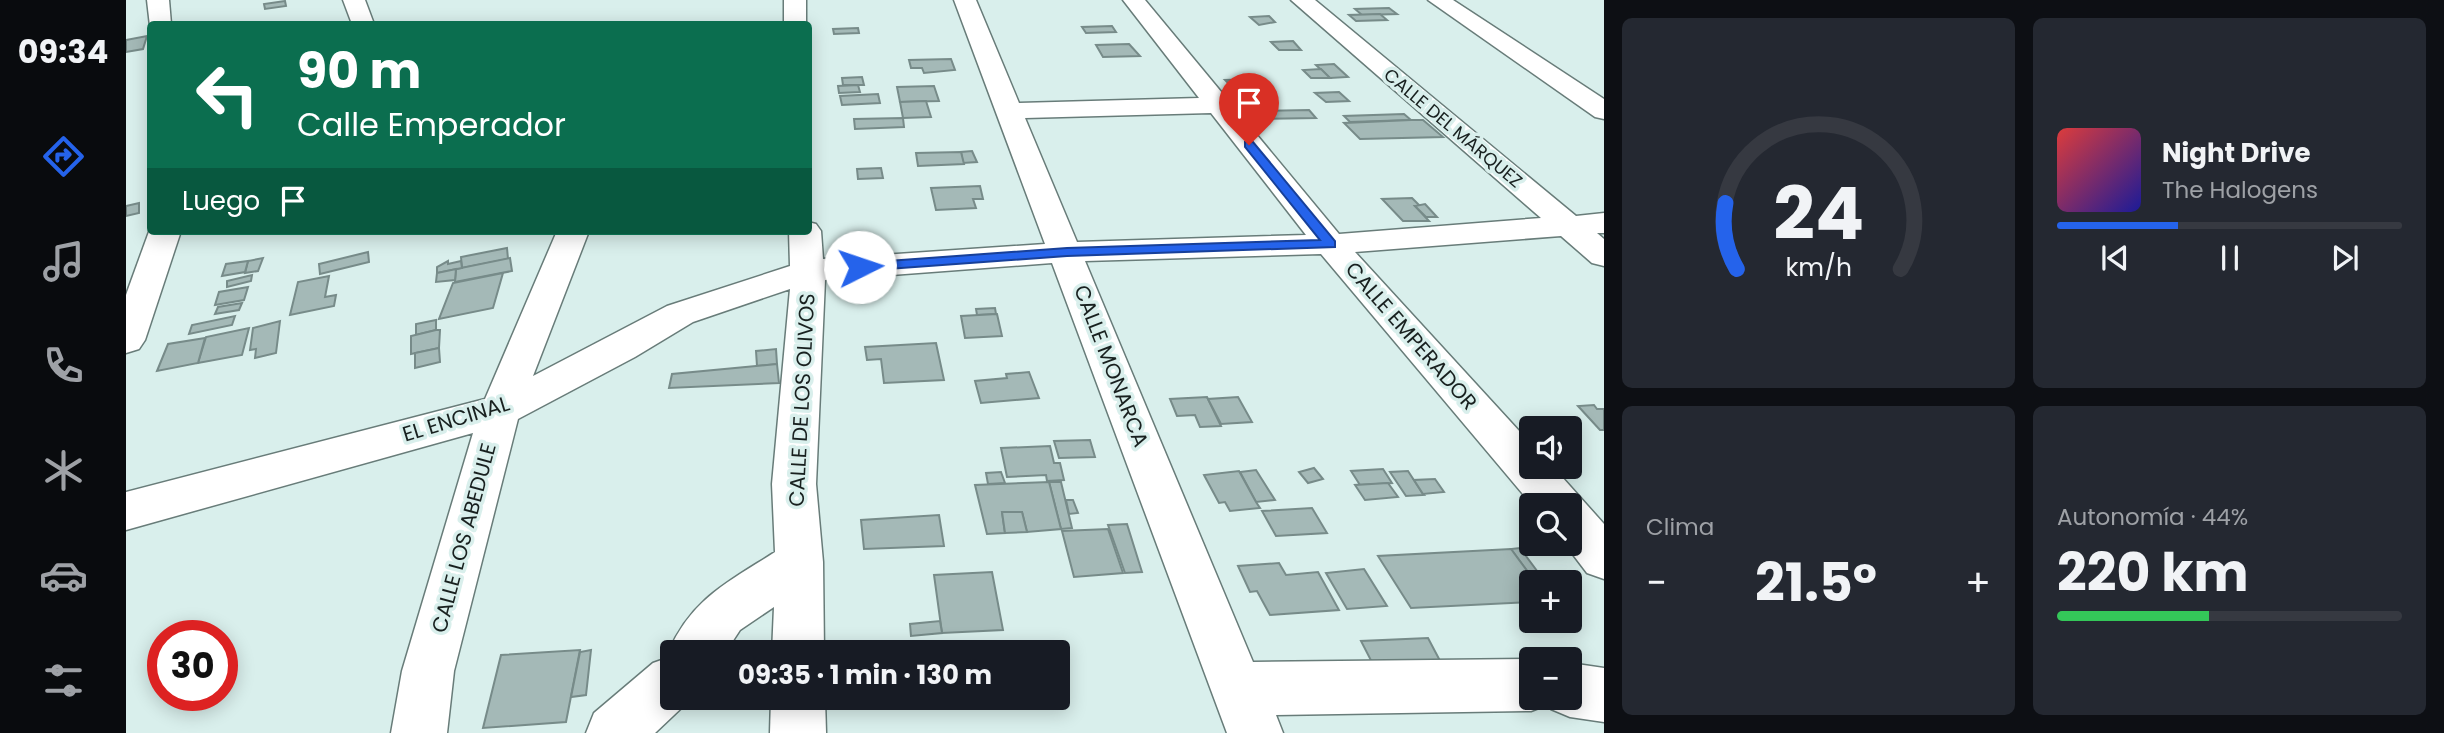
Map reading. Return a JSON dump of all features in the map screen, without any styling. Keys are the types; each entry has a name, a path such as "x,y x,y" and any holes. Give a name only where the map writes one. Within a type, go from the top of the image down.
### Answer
{"street":[{"path":"158,0 160,21"},
{"path":"354,0 362,21"},
{"path":"795,0 795,21"},
{"name":"CALLE MONARCA","path":"965,0 1067,252 1246,711"},
{"name":"CALLE EMPERADOR","path":"1134,0 1330,244 1549,493"},
{"name":"CALLE DEL MÁRQUEZ","path":"1302,0 1604,256"},
{"path":"1439,0 1604,111"},
{"path":"1010,111 1217,105"},
{"name":"EL ENCINAL","path":"126,511 500,410 622,348 680,314 806,251 1067,252 1330,244 1604,223"},
{"path":"126,340 133,307 162,235"},
{"name":"CALLE LOS ABEDULE","path":"419,733 428,671 500,410 571,235"},
{"name":"CALLE DE LOS OLIVOS","path":"799,640 799,562 794,484 806,251"},
{"path":"1582,531 1604,558"},
{"path":"703,640 722,614 799,562"},
{"path":"1246,711 1519,686"},
{"path":"1582,692 1604,695"},
{"path":"614,733 660,693"},
{"path":"798,710 798,733"}],"building":[{"path":"285,1 286,6 265,9 264,4"},
{"path":"1389,8 1397,14 1362,15 1355,9"},
{"path":"1380,14 1387,20 1356,21 1349,15"},
{"path":"1269,16 1275,22 1259,25 1250,17"},
{"path":"1112,26 1116,32 1086,33 1082,27"},
{"path":"858,28 859,33 834,34 833,29"},
{"path":"147,36 143,49 126,52 126,40"},
{"path":"1293,41 1301,50 1279,50 1271,42"},
{"path":"1129,44 1140,56 1103,57 1096,45"},
{"path":"951,59 955,70 924,73 922,68 911,68 909,60"},
{"path":"1334,64 1348,77 1330,78 1316,65"},
{"path":"1321,69 1330,78 1311,78 1303,70"},
{"path":"862,77 864,85 843,85 842,78"},
{"path":"1262,79 1266,83 1258,83 1263,90 1235,90 1225,80"},
{"path":"858,85 860,92 839,93 838,86"},
{"path":"934,86 939,101 900,102 897,87"},
{"path":"1339,92 1349,101 1326,102 1315,93"},
{"path":"878,94 880,103 842,105 840,96"},
{"path":"926,101 931,117 903,118 900,102"},
{"path":"1309,110 1316,118 1262,119 1256,111"},
{"path":"1404,114 1411,120 1350,122 1344,116"},
{"path":"903,118 904,127 855,129 854,119"},
{"path":"1423,120 1443,137 1360,139 1344,123"},
{"path":"972,151 977,162 963,163 961,152"},
{"path":"961,152 964,164 918,166 916,153"},
{"path":"881,168 883,178 858,179 857,169"},
{"path":"980,186 983,199 973,199 976,208 936,210 931,188"},
{"path":"1412,198 1420,206 1415,206 1429,221 1403,221 1382,199"},
{"path":"139,203 139,213 126,216 126,206"},
{"path":"1425,204 1437,217 1426,217 1415,206"},
{"path":"507,248 508,259 462,268 461,257"},
{"path":"368,252 369,262 320,274 319,264"},
{"path":"263,258 258,271 245,273 248,261"},
{"path":"510,258 512,271 455,282 456,269"},
{"path":"248,261 245,272 222,276 226,264"},
{"path":"448,261 448,264 461,261 462,268 437,273 437,267"},
{"path":"456,269 455,280 436,282 437,273"},
{"path":"503,273 493,308 439,319 453,283"},
{"path":"252,275 251,281 227,287 227,281"},
{"path":"329,276 325,297 336,295 334,306 290,315 298,282"},
{"path":"248,287 244,300 215,305 219,292"},
{"path":"242,303 239,310 215,314 218,307"},
{"path":"995,308 996,314 977,315 976,309"},
{"path":"997,314 1002,336 965,338 961,316"},
{"path":"235,316 232,325 189,334 192,325"},
{"path":"436,320 436,330 416,335 416,324"},
{"path":"280,321 276,353 255,358 256,349 250,350 253,328"},
{"path":"249,328 242,355 198,363 206,337"},
{"path":"440,330 439,348 411,354 411,336"},
{"path":"205,338 198,363 157,371 168,344"},
{"path":"936,343 944,380 884,383 881,359 867,360 865,347"},
{"path":"439,348 440,362 415,368 415,353"},
{"path":"776,349 777,364 757,366 756,351"},
{"path":"777,364 779,383 669,388 672,374"},
{"path":"1029,372 1039,398 981,403 975,381 1007,378 1006,374"},
{"path":"1207,397 1221,426 1200,427 1195,415 1177,416 1170,399"},
{"path":"1238,397 1252,422 1221,424 1208,399"},
{"path":"1594,405 1597,409 1604,409 1604,430 1600,430 1578,406"},
{"path":"1090,440 1095,457 1059,458 1054,441"},
{"path":"1050,446 1054,463 1060,463 1064,480 1047,481 1046,475 1007,477 1001,448"},
{"path":"1314,468 1323,479 1308,483 1299,472"},
{"path":"1383,469 1392,483 1360,485 1351,471"},
{"path":"1256,470 1275,500 1256,502 1240,472"},
{"path":"1239,471 1260,508 1230,511 1225,502 1219,503 1204,475"},
{"path":"1408,471 1424,495 1406,496 1390,472"},
{"path":"1001,472 1005,483 988,484 986,473"},
{"path":"1435,479 1444,492 1423,494 1414,480"},
{"path":"1049,482 1061,482 1072,528 1061,529"},
{"path":"1049,482 1061,529 1027,532 1022,512 1002,512 1005,533 987,534 975,485"},
{"path":"1388,483 1398,497 1365,500 1355,485"},
{"path":"1066,500 1073,500 1078,513 1069,514"},
{"path":"1312,508 1327,533 1276,536 1262,511"},
{"path":"1002,512 1022,512 1027,532 1005,533"},
{"path":"939,515 944,546 864,549 861,520"},
{"path":"1127,524 1142,572 1125,573 1108,525"},
{"path":"1108,529 1123,573 1074,577 1062,531"},
{"path":"1519,548 1519,556 1526,556 1536,570 1526,570 1511,549"},
{"path":"1511,549 1526,570 1519,570 1519,603 1411,608 1378,556"},
{"path":"1279,563 1286,575 1318,572 1339,610 1270,615 1257,591 1250,592 1238,566"},
{"path":"1364,569 1387,606 1347,609 1326,573"},
{"path":"992,572 1003,630 942,633 934,575"},
{"path":"940,621 942,633 911,636 910,624"},
{"path":"1428,638 1447,674 1379,676 1361,641"},
{"path":"580,650 566,722 483,728 501,655"},
{"path":"591,650 586,695 571,697 580,652"}],"route":[{"path":"860,267 1067,252 1330,244 1249,145"}]}
